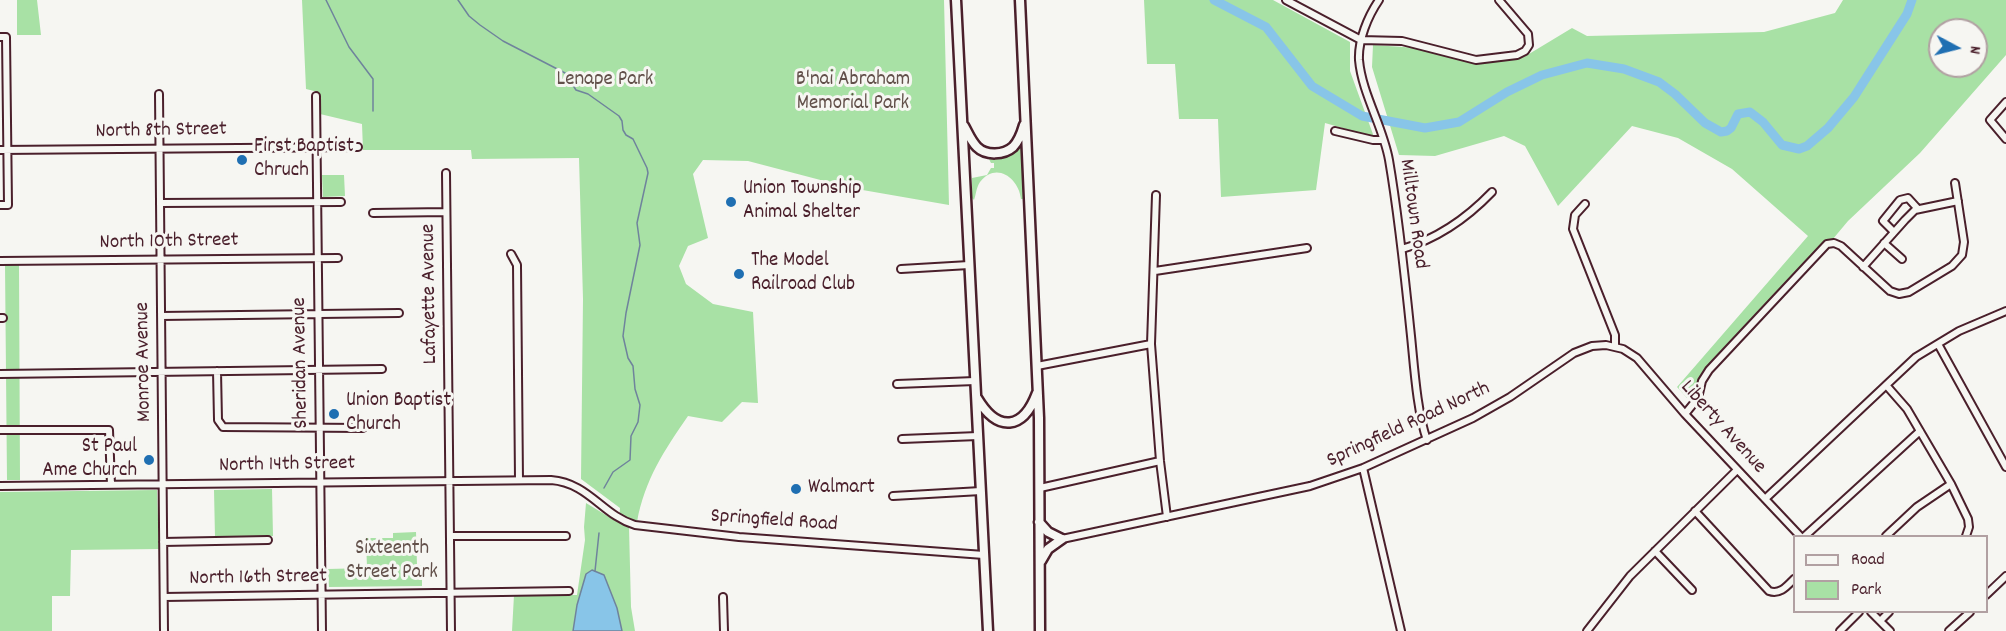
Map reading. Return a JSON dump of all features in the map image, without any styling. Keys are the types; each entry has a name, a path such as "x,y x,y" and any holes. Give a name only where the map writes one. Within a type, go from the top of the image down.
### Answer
{"highway":[{"path":"956,0 988,631"},
{"path":"1020,0 1032,203 1038,390 1040,631"},
{"path":"963,123 978,148 996,153 1006,151 1015,145 1026,119"},
{"path":"975,395 989,415 998,421 1007,422 1025,415 1038,390"},
{"path":"1039,522 1048,532 1062,539 1048,549 1039,564"}],"street":[{"path":"1286,0 1361,40 1402,41 1438,49 1467,59 1485,60 1517,55 1525,51 1529,40 1525,30 1499,0"},
{"name":"Milltown Road","path":"1379,0 1361,40 1359,59 1389,157 1402,249 1413,358 1426,440"},
{"path":"0,205 8,205 4,150 3,37"},
{"name":"Monroe Avenue","path":"159,94 164,631"},
{"name":"Sheridan Avenue","path":"316,96 322,631"},
{"path":"2006,102 1990,120 2006,139"},
{"path":"1335,131 1373,140 1383,140"},
{"name":"North 8th Street","path":"4,150 358,147"},
{"name":"Lafayette Avenue","path":"446,173 451,631"},
{"path":"1685,414 1698,398 1702,381 1709,370 1830,243 1837,244 1886,288 1899,294 1909,292 1952,266 1960,259 1964,249 1956,183"},
{"path":"1402,249 1422,243 1441,233 1474,210 1492,192"},
{"path":"1156,195 1151,344 1160,461 1167,517"},
{"path":"1894,232 1883,221 1900,200 1908,198 1918,209"},
{"path":"1863,267 1905,220 1918,209 1958,201"},
{"path":"160,203 341,202"},
{"path":"1585,204 1576,215 1573,229 1616,335 1615,346"},
{"path":"373,213 446,212"},
{"path":"1884,243 1902,259"},
{"path":"1155,271 1306,248"},
{"path":"511,255 517,265 519,480"},
{"name":"North 10th Street","path":"0,261 338,258"},
{"path":"901,268 969,265"},
{"path":"1765,498 1916,357 1975,323 2006,311"},
{"path":"161,315 399,313"},
{"path":"1037,366 1151,344"},
{"path":"1938,344 2006,466"},
{"name":"Springfield Road North","path":"1062,539 1310,486 1363,468 1483,413 1581,350 1601,345 1615,346"},
{"name":"Liberty Avenue","path":"1615,346 1637,358 1685,414 1798,535"},
{"path":"0,374 382,369"},
{"path":"217,371 218,420 221,426 229,428 363,428"},
{"path":"897,384 975,381"},
{"path":"1886,386 1907,409 1951,484 1968,519 1967,535"},
{"path":"0,430 109,429 111,485"},
{"path":"1807,535 1920,431"},
{"path":"902,439 978,436"},
{"path":"1040,488 1160,461"},
{"path":"1363,468 1401,631"},
{"path":"1587,631 1630,576 1737,470"},
{"name":"North 14th Street","path":"0,486 519,480 557,480 574,485"},
{"path":"1888,535 1917,507 1951,484"},
{"name":"Springfield Road","path":"574,485 620,518 641,526 739,537 984,555"},
{"path":"893,496 981,491"},
{"path":"1695,511 1768,591 1778,592 1793,580"},
{"path":"450,536 566,536"},
{"path":"164,542 268,540"},
{"path":"1655,551 1692,590"},
{"path":"1988,593 2006,576"},
{"name":"North 16th Street","path":"164,597 569,591"},
{"path":"723,597 724,631"},
{"path":"1840,631 1857,613"},
{"path":"1872,613 1890,631"},
{"path":"1880,621 1888,613"},
{"path":"1950,631 1969,613"}],"green space":[{"path":"17,0 37,0 41,35 17,35"},
{"name":"Lenape Park","path":"302,0 944,0 949,205 851,188 748,161 703,160 693,174 708,238 688,246 679,266 686,284 713,304 753,312 758,403 742,402 722,422 688,416 656,466 645,492 637,522 629,527 631,607 635,631 512,631 514,595 577,595 585,540 586,503 619,523 620,508 581,479 583,299 579,158 472,159 471,150 363,150 362,124 320,114 318,92 306,89"},
{"path":"1144,0 1273,0 1350,42 1350,71 1374,137 1325,123 1316,190 1221,197 1218,119 1179,119 1175,64 1147,64"},
{"path":"1843,0 2006,0 2006,55 1988,76 1988,18 1928,18 1928,78 1986,78 1920,153 1848,221 1812,264 1687,398 1677,387 1808,236 1732,169 1678,138 1632,126 1558,206 1525,146 1504,136 1435,156 1399,155 1372,67 1373,45 1418,48 1460,60 1487,63 1524,57 1572,28 1587,36 1764,32 1835,13"},
{"path":"1022,142 1023,199 1011,179 1006,175 993,173 980,182 974,200 972,198 972,178 987,175 991,168 994,168 994,163 991,163 988,157 999,158"},
{"path":"322,175 344,175 345,196 323,197"},
{"path":"5,265 19,265 20,480 7,480"},
{"path":"272,489 273,536 215,537 214,490"},
{"path":"157,490 159,549 71,550 70,596 52,596 52,631 0,631 0,492"},
{"name":"Sixteenth Street Park","path":"416,532 417,565 422,566 422,586 329,587 328,569 367,568 366,538 393,538 393,533"}],"water":[{"path":"592,570 604,575 617,608 622,631 573,631 577,605 586,574"}],"waterway":[{"path":"326,0 349,47 373,79 373,111"},
{"path":"458,0 469,16 480,25 503,41 565,73 576,90 588,94 619,116 623,130 633,139 647,168 648,173 637,223 640,245 623,336 628,358 633,366 635,389 640,405 638,422 631,436 630,460 613,472 604,488"},
{"path":"1214,0 1266,27 1312,86 1362,116 1425,128 1459,122 1507,92 1542,75 1587,63 1624,69 1659,82 1705,123 1721,132 1731,128 1738,114 1750,112 1763,122 1782,145 1799,149 1807,146 1828,128 1854,97 1907,14 1912,0"},
{"path":"595,571 599,533"}],"place":[{"name":"First Baptist Chruch","path":"242,160"},
{"name":"Union Township Animal Shelter","path":"731,202"},
{"name":"The Model Railroad Club","path":"739,274"},
{"name":"Union Baptist Church","path":"334,414"},
{"name":"St Paul Ame Church","path":"149,460"},
{"name":"Walmart","path":"796,489"}],"park label":[{"name":"B'nai Abraham Memorial Park","path":"853,93"}]}
